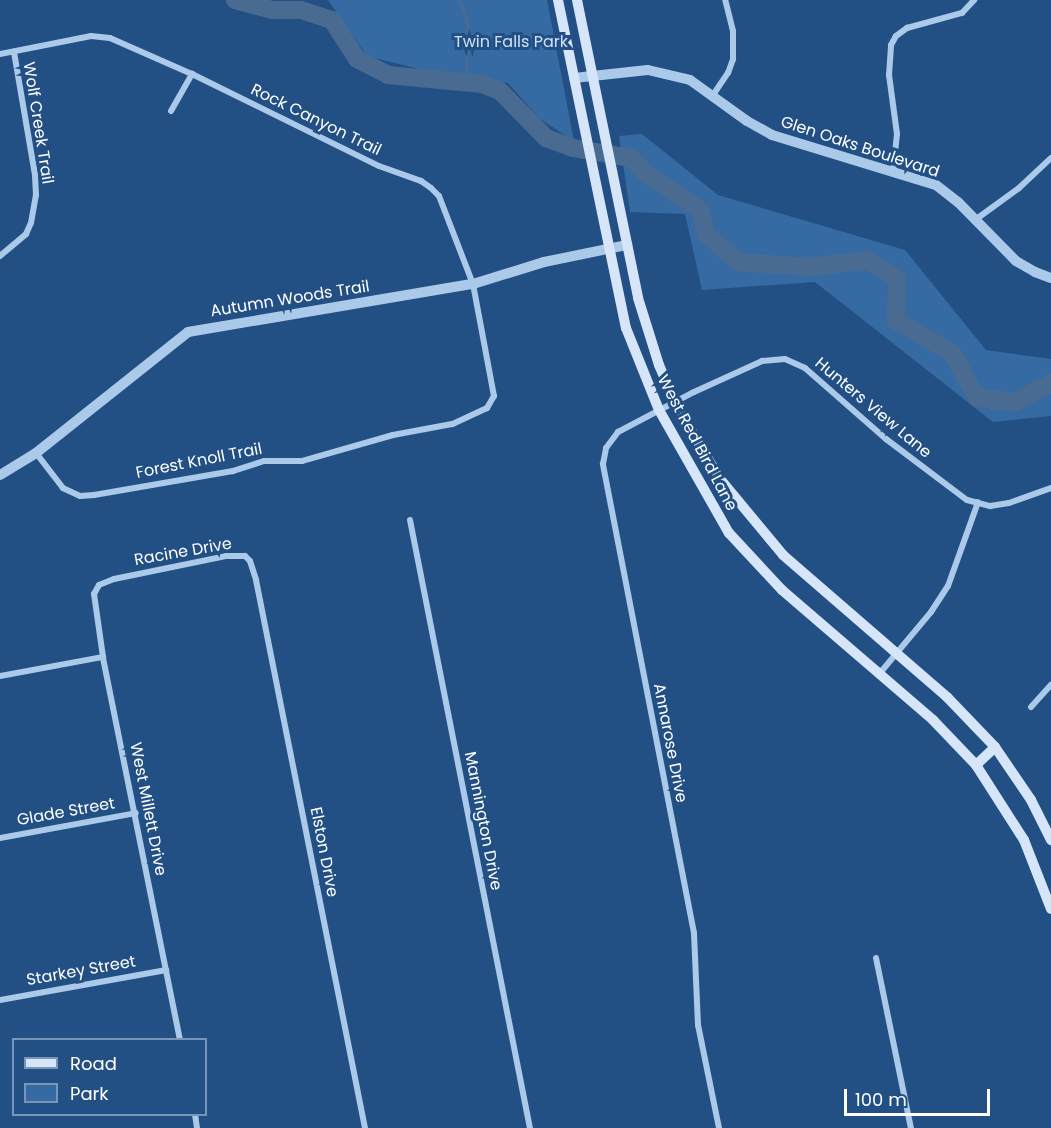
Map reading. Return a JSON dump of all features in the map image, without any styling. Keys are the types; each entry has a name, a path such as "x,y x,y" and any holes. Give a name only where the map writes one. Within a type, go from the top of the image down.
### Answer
{"main road":[{"name":"West Red Bird Lane","path":"558,0 626,328 659,410 729,533 782,590 933,720 976,765 1024,840 1051,909"},
{"name":"West Red Bird Lane","path":"577,0 614,189 646,328 675,402 710,462 753,522 783,555 947,697 995,747 1032,800 1051,840"},
{"path":"976,765 995,747"}],"street":[{"path":"713,95 728,73 733,59 733,31 725,0"},
{"path":"893,172 897,134 889,75 891,45 896,36 906,28 962,13 974,0"},
{"name":"Rock Canyon Trail","path":"0,54 100,36 127,44 379,166 421,181 431,188 443,206 473,284 490,376"},
{"name":"Wolf Creek Trail","path":"0,256 26,234 34,211 36,195 35,175 14,52"},
{"name":"Glen Oaks Boulevard","path":"574,78 636,70 659,72 690,80 747,121 771,135 936,185 958,202 1016,261 1051,278"},
{"path":"171,111 192,74"},
{"path":"975,220 1019,188 1051,158"},
{"name":"Autumn Woods Trail","path":"0,475 36,453 189,332 473,284 544,262 627,245"},
{"name":"Hunters View Lane","path":"675,402 762,361 790,360 805,368 886,439 955,493 990,506 1009,503 1051,488"},
{"name":"Forest Knoll Trail","path":"36,453 63,488 80,496 233,471 264,460 302,461 393,435 452,424 478,414 487,408 494,396 490,376"},
{"name":"Annarose Drive","path":"675,402 611,439 603,455 603,464 694,933 698,1025 719,1128"},
{"path":"880,673 931,612 948,586 978,502"},
{"name":"Mannington Drive","path":"410,520 530,1128"},
{"name":"Racine Drive","path":"99,585 125,577 238,555 245,556 250,561 256,580"},
{"name":"Elston Drive","path":"256,580 365,1128"},
{"name":"West Millett Drive","path":"99,585 94,594 103,657 180,1038"},
{"path":"0,676 103,657"},
{"path":"1031,706 1051,685"},
{"name":"Glade Street","path":"0,838 136,813"},
{"path":"876,958 911,1128"},
{"name":"Starkey Street","path":"0,1000 166,970"}],"green space":[{"name":"Twin Falls Park","path":"328,0 547,0 574,141 540,119 508,83 443,75 367,56"},
{"path":"642,134 718,195 905,250 986,350 1051,359 1051,416 993,422 815,282 702,290 685,214 630,212 619,136"}],"waterway":[{"path":"235,0 272,10 301,10 332,20 357,59 388,75 482,84 500,91 546,138 573,148 631,158 645,173 700,210 706,234 738,262 811,267 868,260 897,279 896,321 952,353 977,398 1015,402 1051,383"},
{"path":"459,0 467,20 466,83"}]}
